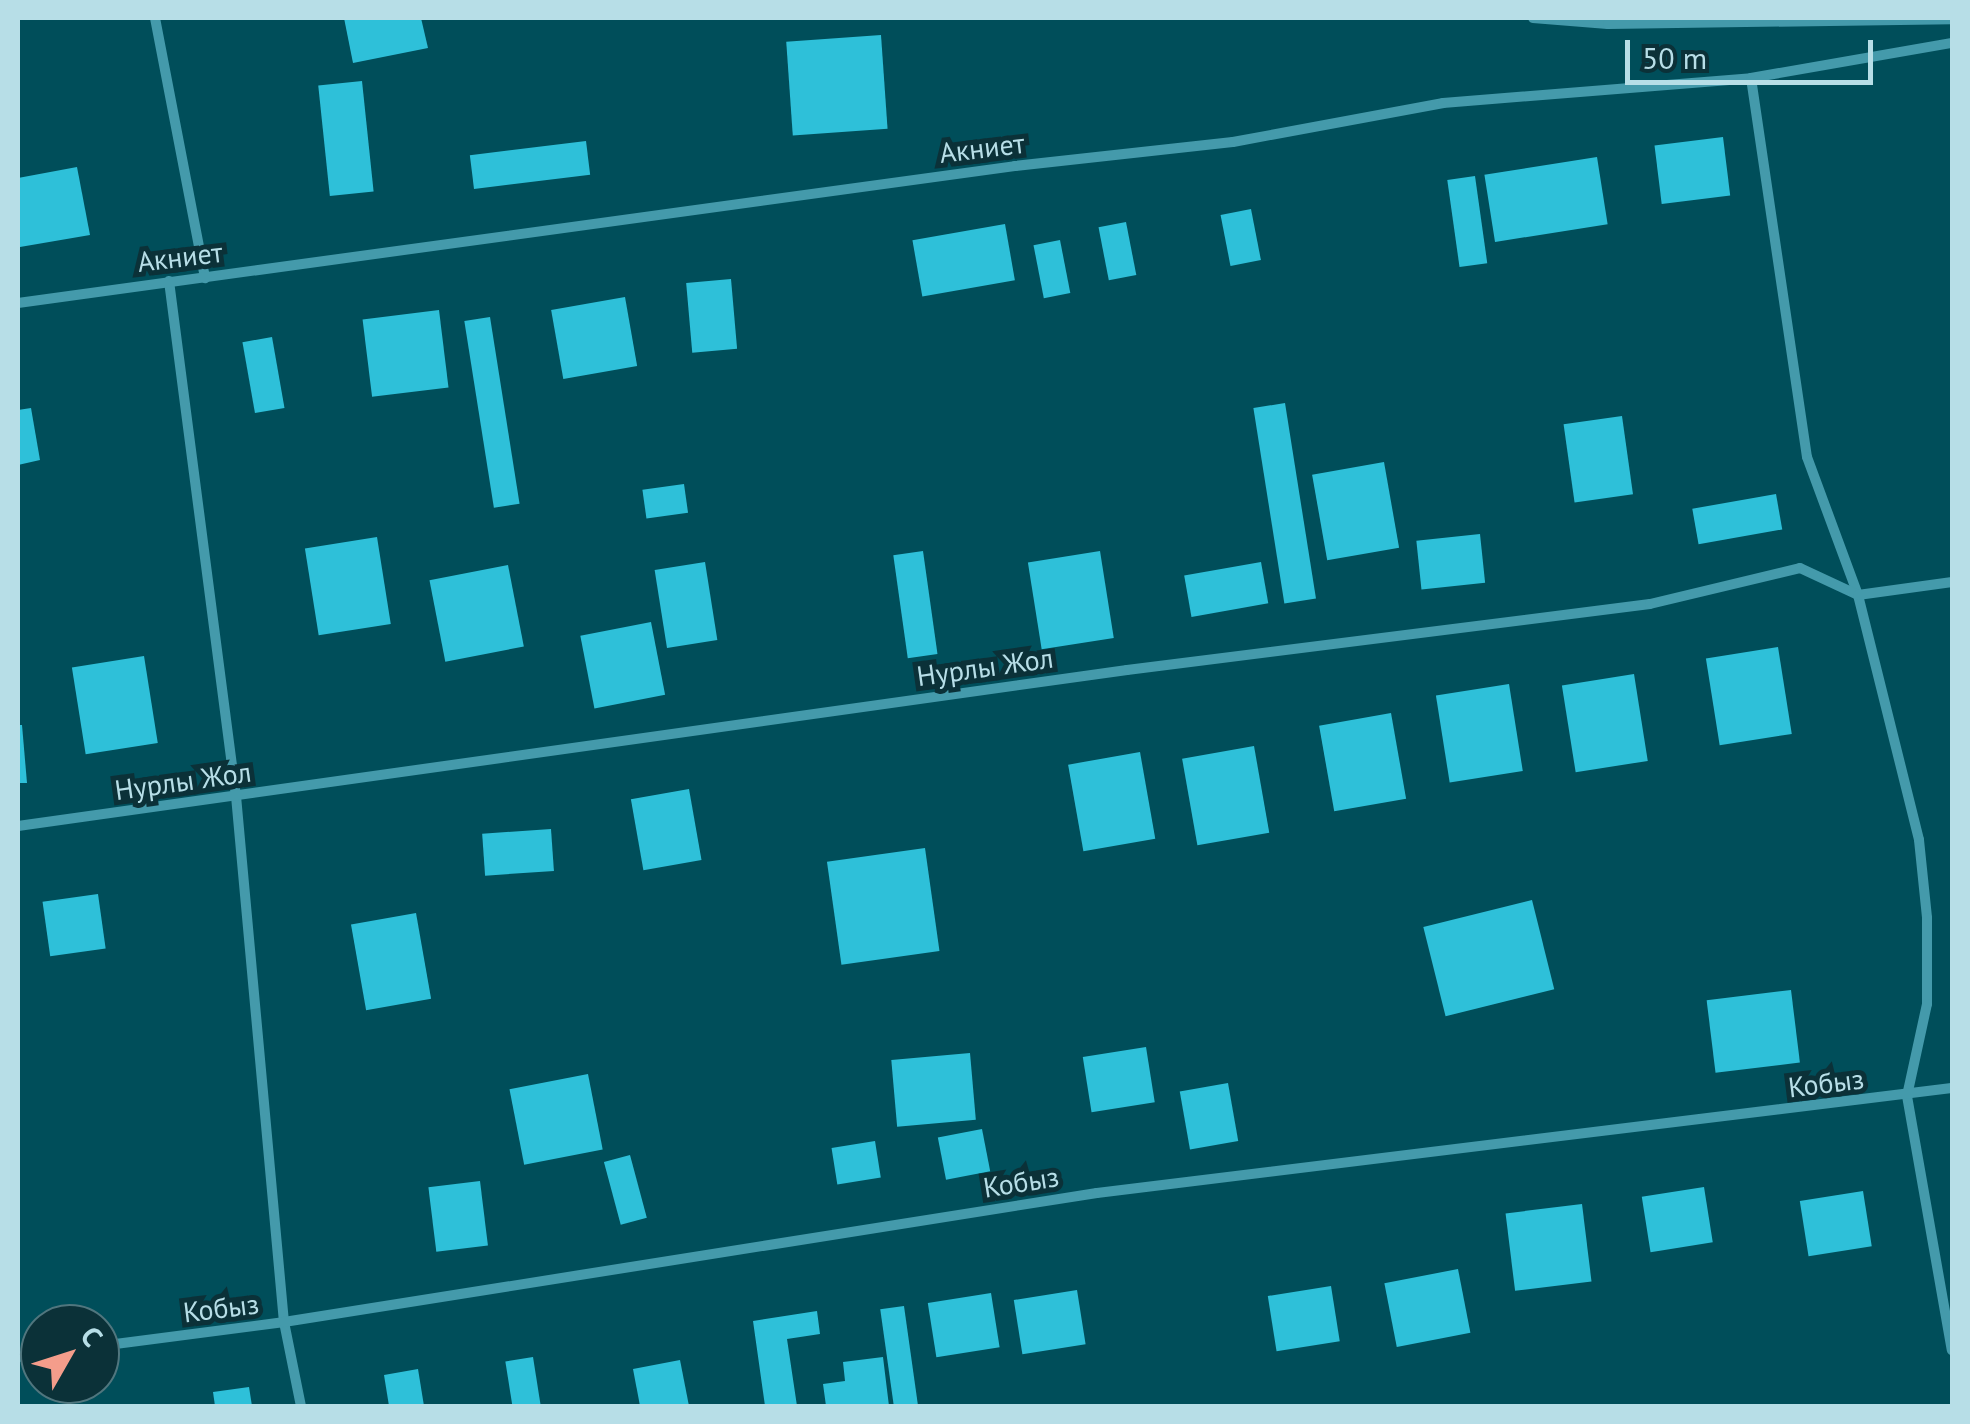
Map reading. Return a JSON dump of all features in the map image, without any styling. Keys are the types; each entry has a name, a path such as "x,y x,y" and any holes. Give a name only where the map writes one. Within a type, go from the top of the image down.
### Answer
{"street":[{"path":"154,18 205,278"},
{"path":"1533,18 1608,24 1952,19"},
{"name":"Акниет","path":"18,303 1015,166 1233,142 1443,102 1751,78 1952,43"},
{"path":"1751,78 1807,457 1858,595 1919,840 1928,918 1928,1004 1907,1096 1952,1350"},
{"path":"169,280 236,796 284,1322 301,1406"},
{"name":"Нурлы Жол","path":"18,826 1127,670 1650,604 1800,568 1858,595"},
{"path":"1858,595 1952,582"},
{"name":"Кобыз","path":"120,1343 284,1322 1097,1193 1952,1088"}],"building":[{"path":"344,18 421,18 428,48 353,63"},
{"path":"881,35 888,129 793,135 786,42"},
{"path":"362,81 374,191 330,196 318,86"},
{"path":"1723,137 1730,196 1662,204 1655,145"},
{"path":"586,141 590,175 474,189 470,155"},
{"path":"1597,157 1608,224 1495,242 1484,175"},
{"path":"77,167 90,235 20,247 18,178"},
{"path":"1475,176 1487,263 1460,267 1447,180"},
{"path":"1251,209 1261,260 1230,266 1221,215"},
{"path":"1126,222 1136,275 1109,280 1099,227"},
{"path":"1005,224 1015,280 922,296 912,240"},
{"path":"1060,240 1070,293 1044,298 1033,245"},
{"path":"731,279 737,349 692,353 686,283"},
{"path":"625,297 637,366 563,379 551,310"},
{"path":"439,310 449,387 372,397 363,319"},
{"path":"490,317 520,504 494,508 464,321"},
{"path":"272,337 285,408 255,413 242,342"},
{"path":"1285,403 1316,599 1284,604 1253,408"},
{"path":"31,408 40,460 18,465 18,410"},
{"path":"1622,416 1633,494 1575,502 1564,424"},
{"path":"1384,462 1399,548 1327,560 1312,475"},
{"path":"684,484 688,513 646,519 642,490"},
{"path":"1776,494 1782,529 1699,544 1692,509"},
{"path":"1480,534 1485,583 1421,589 1416,541"},
{"path":"377,537 391,624 319,635 305,548"},
{"path":"923,551 937,654 908,658 893,555"},
{"path":"1100,551 1114,638 1042,649 1028,562"},
{"path":"705,562 717,640 667,648 655,570"},
{"path":"1261,562 1268,603 1191,617 1184,576"},
{"path":"508,565 524,646 445,662 429,580"},
{"path":"651,622 665,695 594,708 580,636"},
{"path":"1778,647 1792,734 1720,745 1706,658"},
{"path":"144,656 158,743 86,754 72,667"},
{"path":"1634,674 1648,761 1576,772 1562,685"},
{"path":"1509,684 1523,771 1450,782 1436,696"},
{"path":"1391,713 1406,799 1334,811 1319,726"},
{"path":"18,725 22,725 27,783 18,783"},
{"path":"1254,746 1269,833 1197,845 1182,759"},
{"path":"1140,752 1155,839 1083,851 1068,765"},
{"path":"689,789 702,860 643,870 631,799"},
{"path":"551,829 554,871 485,876 482,834"},
{"path":"925,848 939,951 841,965 827,862"},
{"path":"98,894 106,948 50,956 43,902"},
{"path":"1532,900 1554,989 1446,1016 1423,927"},
{"path":"416,913 431,999 366,1010 351,924"},
{"path":"1791,990 1800,1062 1716,1073 1707,1000"},
{"path":"1146,1047 1155,1102 1092,1112 1083,1057"},
{"path":"970,1053 976,1120 897,1127 891,1060"},
{"path":"588,1074 603,1150 524,1165 509,1089"},
{"path":"1228,1083 1238,1141 1190,1150 1180,1092"},
{"path":"982,1129 990,1171 946,1180 938,1138"},
{"path":"875,1141 881,1178 837,1184 832,1148"},
{"path":"630,1155 647,1218 621,1225 604,1162"},
{"path":"480,1181 488,1246 436,1252 428,1187"},
{"path":"1704,1187 1713,1242 1651,1252 1642,1197"},
{"path":"1863,1191 1872,1246 1809,1256 1800,1201"},
{"path":"1582,1204 1592,1281 1515,1291 1506,1213"},
{"path":"1458,1269 1470,1333 1397,1347 1384,1283"},
{"path":"1331,1286 1340,1341 1277,1351 1268,1296"},
{"path":"1077,1290 1086,1344 1022,1354 1014,1300"},
{"path":"991,1293 1000,1347 936,1357 928,1303"},
{"path":"904,1306 918,1406 894,1406 880,1309"},
{"path":"817,1311 820,1334 787,1339 797,1406 765,1406 753,1321"},
{"path":"533,1357 541,1406 512,1406 505,1361"},
{"path":"883,1357 889,1406 826,1406 823,1384 845,1381 843,1362"},
{"path":"680,1360 689,1406 640,1406 633,1369"},
{"path":"418,1369 424,1406 389,1406 384,1375"},
{"path":"249,1387 252,1406 215,1406 213,1392"}]}
